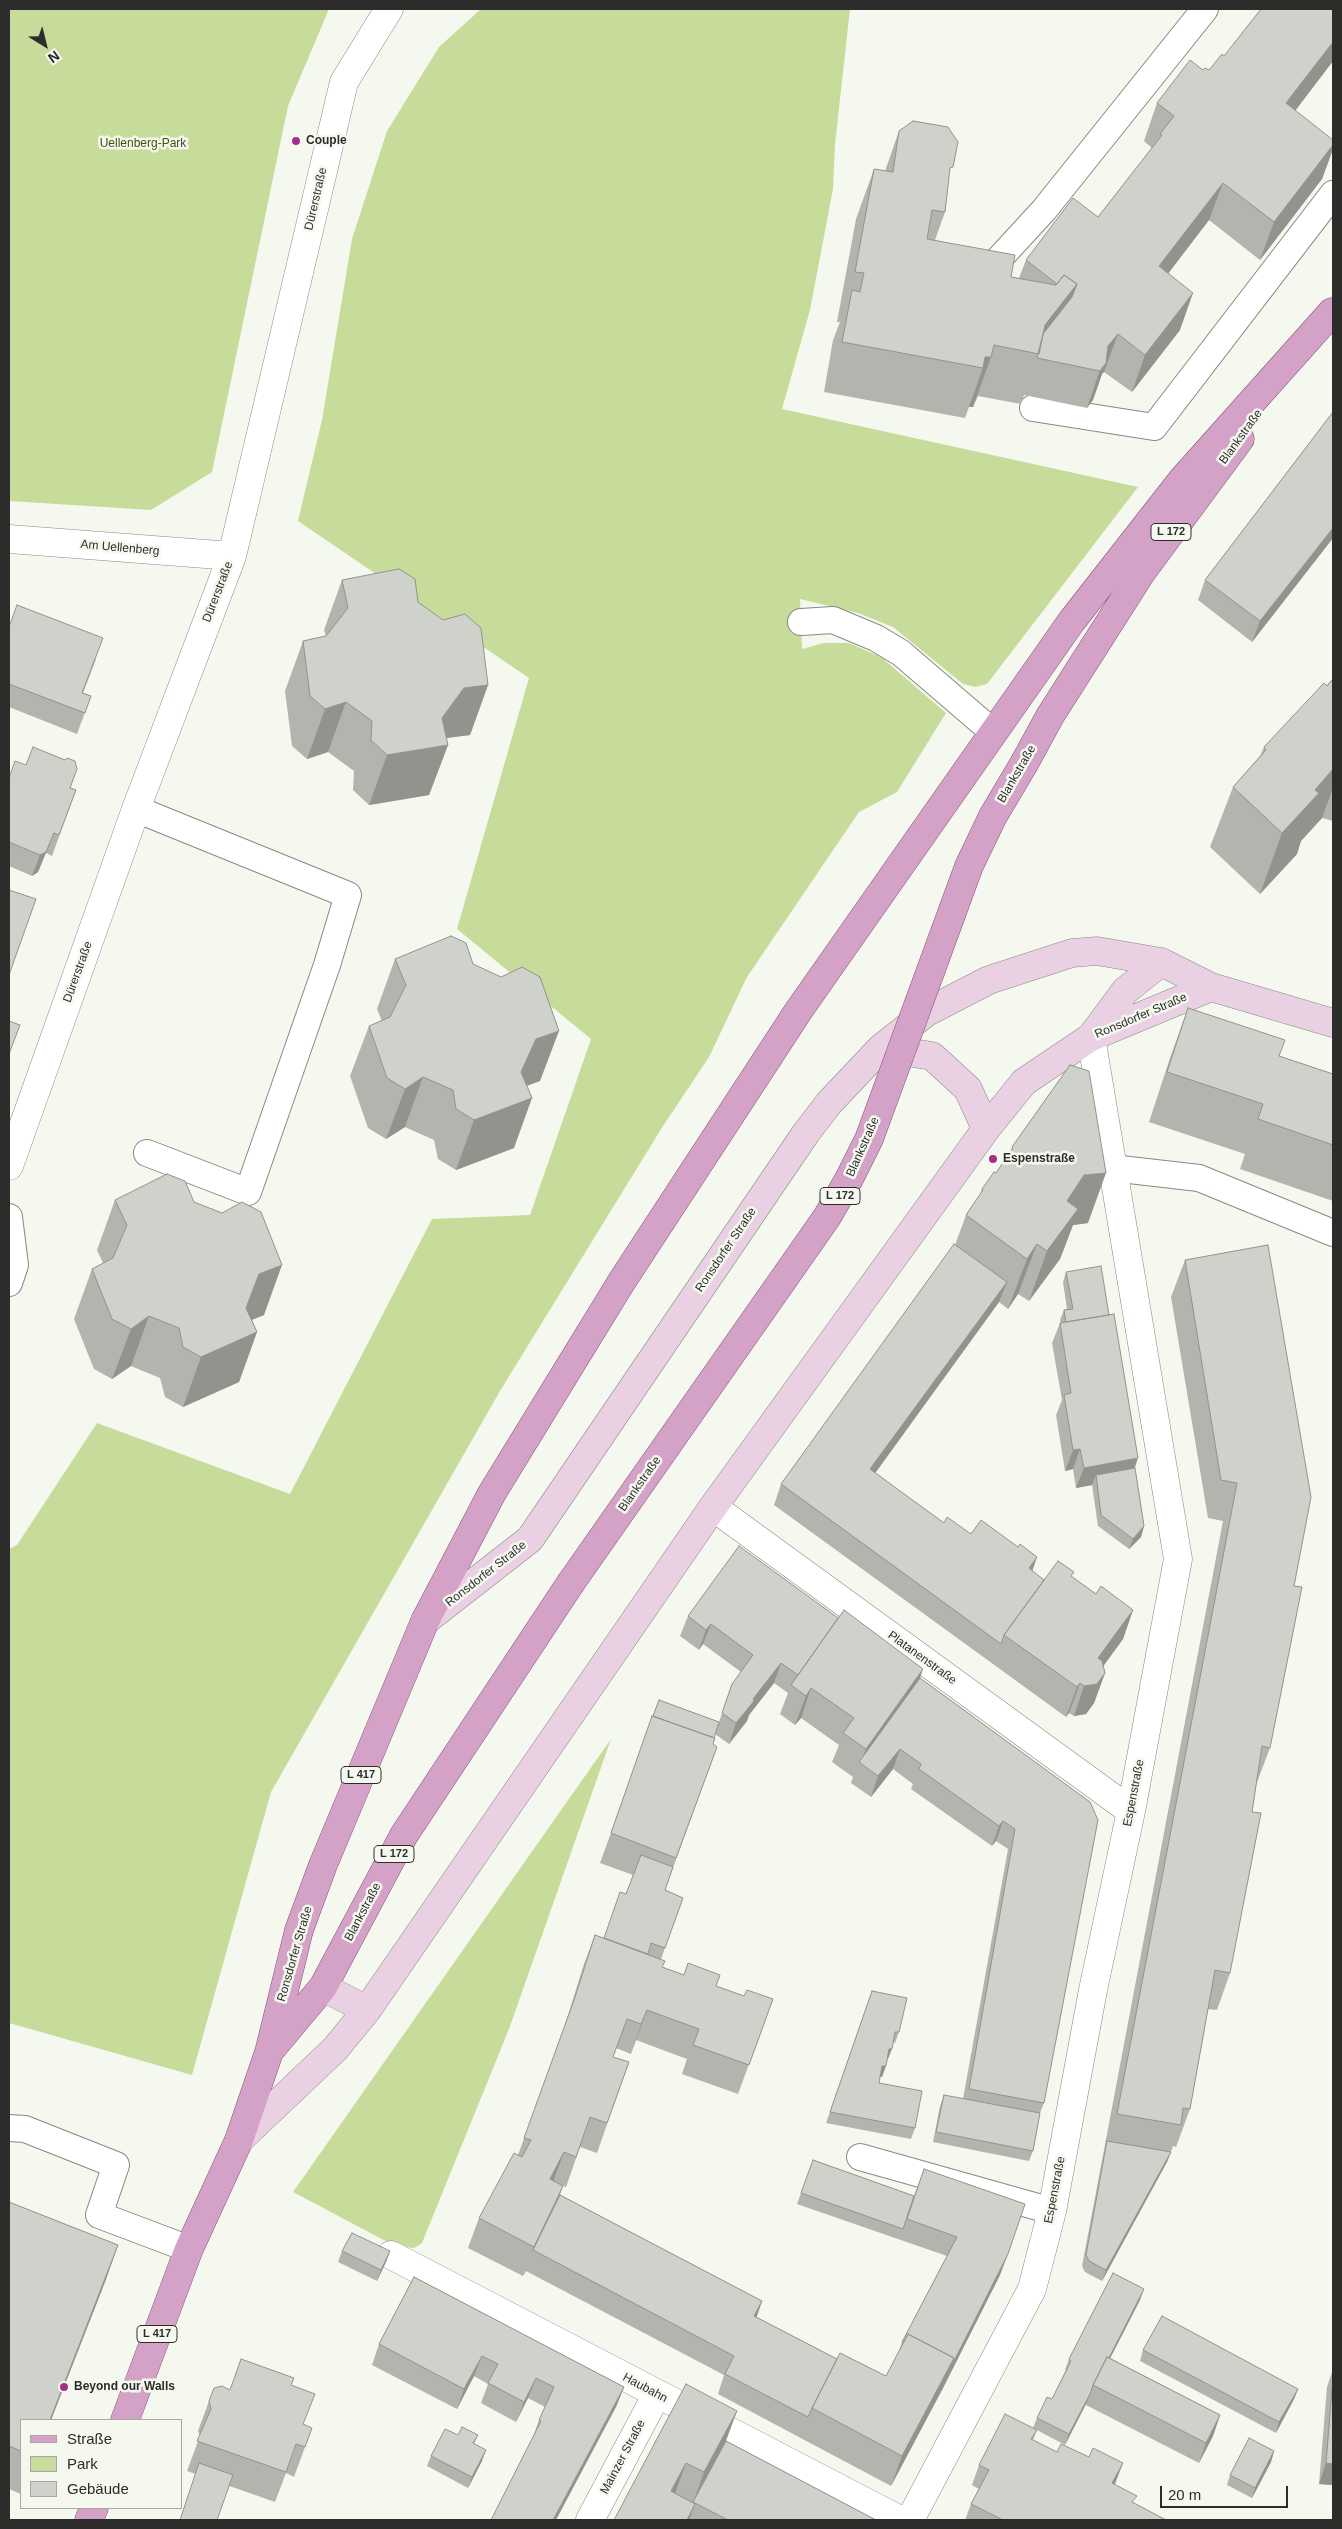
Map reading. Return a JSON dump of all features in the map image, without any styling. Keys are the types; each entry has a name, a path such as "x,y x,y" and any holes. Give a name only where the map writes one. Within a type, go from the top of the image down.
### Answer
{"main road":[{"name":"Blankstraße","path":"425,1621 492,1493 622,1281 799,1010 1071,622 1182,480 1333,311"},
{"name":"Blankstraße","path":"269,2052 323,1987 404,1835 570,1584 827,1217 849,1179 868,1139 969,866 993,816 1050,716 1141,573 1333,311"},
{"name":"Ronsdorfer Straße","path":"125,2419 188,2248 238,2140 269,2052 299,1930 323,1865 425,1621"},
{"path":"299,1930 305,1965 323,1987"}],"street":[{"name":"Dürerstraße","path":"9,1166 136,809 232,556 344,82 389,9"},
{"name":"Am Uellenberg","path":"9,539 232,556"},
{"name":"Ronsdorfer Straße","path":"425,1621 530,1539 806,1133 829,1103 881,1048 928,1012 989,980 1072,953 1097,951 1161,962 1211,987 1333,1023"},
{"name":"L 417","path":"1091,1036 1125,991 1161,962"},
{"name":"Ronsdorfer Straße","path":"238,2140 335,2050 367,2010 713,1507 986,1129 1024,1082 1091,1036 1211,987"},
{"name":"Espenstraße","path":"910,2520 1032,2289 1052,2211 1093,1990 1131,1811 1178,1559 1091,1036"},
{"path":"881,1048 932,1056 968,1089 986,1129"},
{"name":"Platanenstraße","path":"713,1507 1131,1811"},
{"path":"323,1987 367,2010"},
{"name":"Haubahn","path":"391,2254 900,2520"},
{"name":"Mainzer Straße","path":"590,2520 657,2394"}],"lane":[{"path":"998,260 1044,210 1205,9"},
{"path":"1033,408 1154,427 1333,194"},
{"path":"801,622 832,620 876,638 901,653 993,732"},
{"path":"136,809 348,895 327,965 248,1192 147,1153"},
{"path":"1112,1168 1199,1178 1333,1233"},
{"path":"9,1217 15,1265 9,1283"},
{"path":"9,2128 25,2129 116,2165 99,2215 188,2248"},
{"path":"860,2157 1052,2211"}],"green space":[{"name":"Uellenberg-Park","path":"9,9 329,9 288,106 212,472 151,510 9,501"},
{"path":"481,9 850,9 835,144 833,189 810,310 782,409 1138,487 987,684 975,687 963,684 893,627 858,613 800,599 802,649 824,643 849,643 881,657 946,713 897,792 859,812 747,977 709,1057 663,1126 500,1391 271,1792 192,2075 9,2023 9,1549 17,1545 97,1423 290,1494 432,1219 530,1215 591,1039 457,929 529,678 298,521 322,420 352,239 387,131 439,47"},
{"path":"611,1739 509,2029 422,2243 414,2248 395,2246 293,2192"}],"building":[{"path":"1261,9 1333,9 1333,42 1286,103 1333,140 1333,145 1274,222 1223,183 1159,266 1193,293 1145,355 1118,334 1108,346 1106,363 1100,371 1037,358 1043,334 1072,297 1077,284 1064,275 1057,284 1026,260 1073,198 1098,217 1162,135 1160,134 1174,116 1157,103 1190,60 1203,70 1205,68 1209,70 1222,54 1224,56"},
{"path":"913,121 948,127 958,142 953,167 950,168 945,212 932,210 927,239 1015,255 1011,277 1056,285 1064,275 1077,284 1045,325 1039,354 994,345 991,357 985,357 983,368 842,342 852,290 860,292 864,273 855,272 874,169 893,172 899,131"},
{"path":"1333,412 1333,528 1260,621 1205,580"},
{"path":"399,569 415,579 418,602 443,620 465,614 481,628 488,685 464,688 442,718 448,745 387,755 371,740 372,721 346,702 325,709 310,696 303,641 326,636 348,608 342,580"},
{"path":"17,605 103,638 82,693 91,696 85,713 9,684 9,627"},
{"path":"1333,679 1333,769 1315,790 1319,793 1282,833 1233,787 1266,750 1264,747 1324,683 1327,686"},
{"path":"33,747 65,760 67,758 75,761 77,769 70,788 76,790 59,835 54,833 46,852 40,855 9,842 9,778 15,761 26,765"},
{"path":"9,890 36,899 9,975"},
{"path":"451,936 466,943 473,964 501,977 522,967 540,977 559,1031 536,1039 521,1072 532,1098 474,1120 456,1109 453,1090 423,1077 405,1089 387,1078 369,1026 390,1017 406,985 395,959"},
{"path":"1188,1008 1285,1040 1279,1056 1333,1074 1333,1145 1258,1119 1263,1104 1167,1072"},
{"path":"9,1021 20,1025 9,1054"},
{"path":"1070,1065 1089,1071 1106,1173 1084,1175 1067,1201 1078,1209 1047,1251 1037,1244 1027,1259 966,1215 982,1189 994,1172 996,1173"},
{"path":"167,1174 185,1181 194,1202 222,1213 242,1202 261,1212 282,1265 259,1274 246,1308 257,1332 201,1357 183,1347 179,1328 149,1316 131,1329 112,1319 92,1269 113,1258 127,1225 115,1200"},
{"path":"954,1244 1007,1282 870,1469 944,1523 947,1517 971,1534 981,1520 1018,1547 1020,1544 1037,1557 1029,1568 1044,1580 1004,1635 1001,1644 781,1484"},
{"path":"1268,1245 1311,1497 1294,1586 1302,1587 1270,1748 1262,1746 1252,1812 1261,1813 1230,1973 1215,1970 1190,2109 1183,2108 1181,2125 1117,2114 1237,1483 1221,1480 1185,1260"},
{"path":"1101,1266 1109,1315 1066,1322 1064,1310 1073,1309 1066,1272"},
{"path":"1114,1314 1138,1458 1084,1468 1080,1449 1073,1450 1064,1395 1071,1393 1060,1323"},
{"path":"1135,1468 1144,1526 1133,1539 1101,1515 1096,1475"},
{"path":"739,1546 838,1618 798,1675 781,1663 736,1723 722,1713 732,1684 753,1655 711,1624 706,1630 688,1616"},
{"path":"1058,1561 1074,1572 1071,1576 1096,1594 1101,1586 1133,1610 1098,1658 1102,1661 1105,1673 1097,1684 1084,1686 1080,1683 1077,1687 1004,1635"},
{"path":"844,1610 923,1669 866,1749 843,1733 854,1718 811,1688 806,1696 791,1685"},
{"path":"920,1678 1090,1802 1098,1820 1044,2103 969,2089 1015,1829 1003,1821 999,1826 919,1769 921,1764 900,1749 878,1776 859,1762"},
{"path":"659,1700 719,1722 714,1738 653,1716"},
{"path":"652,1716 715,1738 713,1744 717,1747 676,1858 611,1833"},
{"path":"641,1855 673,1867 665,1890 683,1898 665,1948 651,1943 648,1954 604,1938 620,1892 626,1894"},
{"path":"595,1935 665,1961 662,1967 684,1975 688,1963 720,1975 716,1986 744,1996 747,1990 773,1999 749,2065 693,2045 699,2029 647,2010 641,2024 627,2019 613,2057 629,2062 607,2123 590,2117 576,2157 564,2152 550,2179 563,2186 534,2247 479,2218 514,2153 522,2157 531,2140 524,2138 574,2000"},
{"path":"872,1991 907,1998 899,2032 895,2032 886,2066 882,2066 879,2083 922,2091 915,2128 830,2112"},
{"path":"944,2095 1040,2113 1033,2151 936,2132"},
{"path":"1107,2141 1171,2152 1106,2270 1089,2261 1086,2255"},
{"path":"813,2160 914,2196 903,2229 801,2193"},
{"path":"924,2169 1025,2204 1008,2254 951,2367 954,2358 908,2334 902,2342 957,2237 907,2219"},
{"path":"560,2195 762,2301 754,2316 837,2359 808,2417 725,2374 734,2356 533,2250"},
{"path":"9,2202 118,2245 50,2419 20,2419 20,2451 9,2446"},
{"path":"352,2233 390,2251 381,2270 342,2251"},
{"path":"1113,2273 1144,2289 1109,2358 1107,2357 1069,2434 1037,2418 1047,2397 1052,2399 1071,2361 1069,2359"},
{"path":"414,2277 624,2387 553,2520 491,2520 541,2421 539,2420 554,2387 536,2378 524,2402 488,2383 498,2364 482,2356 464,2389 379,2344"},
{"path":"1162,2316 1298,2389 1279,2422 1143,2350"},
{"path":"908,2334 954,2358 902,2456 812,2408 840,2353 886,2376"},
{"path":"1107,2357 1220,2415 1206,2443 1093,2385"},
{"path":"241,2359 294,2378 291,2385 315,2394 303,2424 312,2428 305,2447 296,2444 286,2472 197,2441 211,2409 209,2401 214,2388 222,2386 230,2390"},
{"path":"1333,2378 1333,2464 1326,2463"},
{"path":"686,2384 737,2411 704,2472 686,2463 671,2491 695,2504 687,2520 614,2520"},
{"path":"1005,2414 1037,2430 1031,2439 1057,2452 1061,2444 1089,2457 1093,2448 1123,2463 1112,2483 1137,2496 1132,2502 1166,2520 1003,2520 971,2504 989,2470 979,2465"},
{"path":"462,2427 478,2435 473,2443 486,2450 472,2477 431,2456 445,2429 458,2435"},
{"path":"1249,2438 1274,2451 1255,2488 1230,2475"},
{"path":"726,2441 876,2520 728,2520 693,2502"},
{"path":"199,2463 233,2475 217,2520 180,2520"}],"place":[{"name":"Couple","path":"296,141"},
{"name":"Espenstraße","path":"993,1159"},
{"name":"Beyond our Walls","path":"64,2387"}]}
